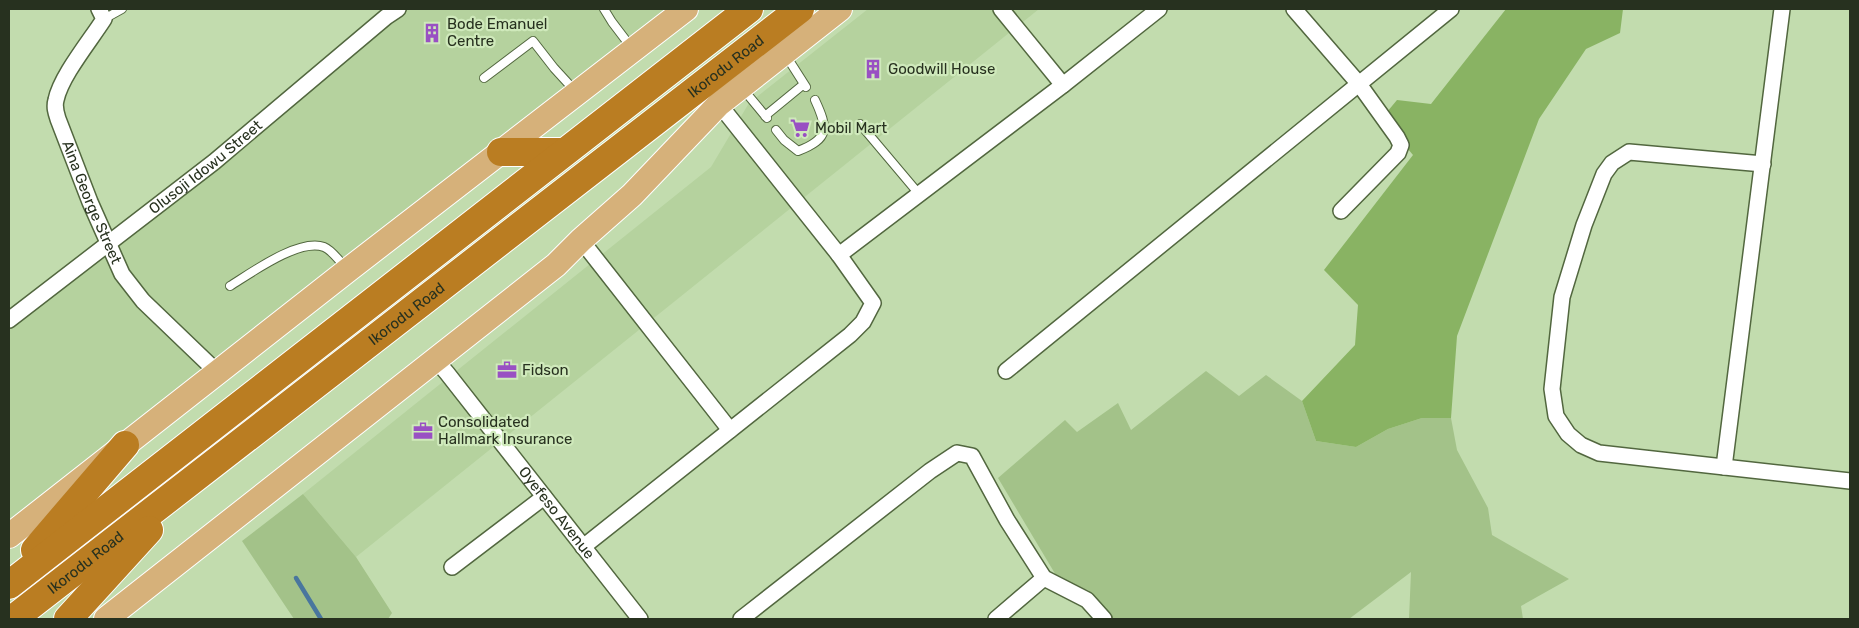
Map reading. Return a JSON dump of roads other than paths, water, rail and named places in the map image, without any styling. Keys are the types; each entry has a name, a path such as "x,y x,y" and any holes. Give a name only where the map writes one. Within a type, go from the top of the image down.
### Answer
{"highway":[{"name":"Ikorodu Road","path":"9,585 749,9"},
{"name":"Ikorodu Road","path":"13,619 792,15 809,9"},
{"path":"501,152 564,152"},
{"path":"9,581 125,445"},
{"path":"68,619 200,473"}],"main road":[{"path":"9,536 348,270 686,9"},
{"name":"Ikorodu Road","path":"106,619 556,265 632,195 719,104 840,9"}],"street":[{"path":"1001,9 1063,85"},
{"path":"839,255 1063,85 1159,9"},
{"path":"1294,9 1359,84 1401,145 1398,153 1341,212"},
{"path":"1006,371 1451,9"},
{"path":"1724,467 1782,9"},
{"name":"Olusoji Idowu Street","path":"9,320 214,162 388,12"},
{"name":"Aina George Street","path":"101,14 58,93 55,108 86,193 122,274 144,301 217,372"},
{"path":"583,546 850,335 863,322 873,303 839,255 719,104"},
{"path":"1763,164 1629,152 1612,163 1604,174 1594,195 1562,297 1552,389 1556,416 1568,434 1581,445 1599,453 1850,480"},
{"path":"581,240 730,430"},
{"name":"Oyefeso Avenue","path":"435,359 640,619"},
{"path":"741,619 930,471 956,453 972,456 1007,520 1044,578 1087,600 1104,619"},
{"path":"452,567 544,497"},
{"path":"996,619 1044,578"}],"lane":[{"path":"101,14 122,9"},
{"path":"604,9 634,50"},
{"path":"484,78 533,41 577,93"},
{"path":"740,86 766,117 806,86 784,52"},
{"path":"776,130 798,152 810,147 822,136 825,128 823,116 816,100"},
{"path":"860,124 920,194"},
{"path":"230,286 285,253 310,245 325,247 348,270"}],"waterway":[{"path":"296,578 321,619"}],"place":[{"name":"Bode Emanuel Centre","path":"432,33"},
{"name":"Goodwill House","path":"873,69"},
{"name":"Mobil Mart","path":"800,128"},
{"name":"Fidson","path":"507,370"},
{"name":"Consolidated Hallmark Insurance","path":"423,431"}]}
